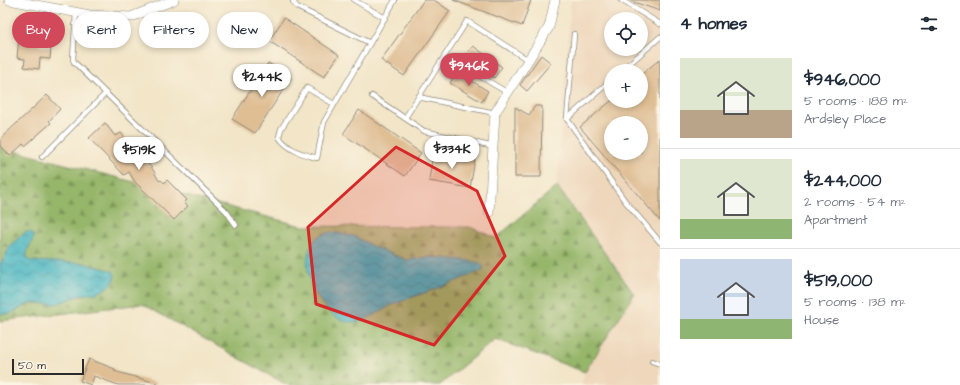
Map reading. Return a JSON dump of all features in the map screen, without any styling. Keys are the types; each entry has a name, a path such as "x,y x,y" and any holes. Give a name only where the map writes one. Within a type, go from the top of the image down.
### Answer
{"street":[{"path":"9,0 73,12"},
{"path":"131,17 174,0"},
{"path":"489,214 496,113 549,27 555,0"}],"lane":[{"path":"295,0 293,2 297,7 370,43"},
{"path":"354,0 385,18"},
{"path":"334,104 307,88 281,128 279,137 284,145 301,154 317,158 324,122 395,0"},
{"path":"621,0 660,24"},
{"path":"405,118 466,21 528,60"},
{"path":"574,34 567,119 625,201 660,242"},
{"path":"629,64 660,37"},
{"path":"73,48 72,59 105,94 226,211 236,224"},
{"path":"463,66 508,93"},
{"path":"567,119 604,86"},
{"path":"42,157 105,94"},
{"path":"372,96 424,131 494,147"},
{"path":"418,97 496,113"},
{"path":"652,361 660,364"}],"highlighted area":[{"path":"396,147 477,191 505,256 434,345 316,304 308,227"}],"shaded area":[{"path":"571,0 660,0 660,385 581,385 585,372 634,293 557,186"}],"green space":[{"path":"0,147 302,226 470,227 496,238 557,186 634,294 585,372 495,339 440,385 287,385 142,304 0,321"}],"water":[{"path":"26,232 31,232 34,237 27,251 27,258 30,261 83,263 113,271 115,275 114,281 105,289 97,293 81,295 56,304 31,303 9,314 0,314 0,263 4,259 10,245"},
{"path":"330,232 354,236 374,247 407,260 430,257 464,260 480,263 483,266 483,270 450,284 389,306 358,322 352,322 340,319 329,312 320,301 308,274 307,260 310,247 319,236"}],"building":[{"path":"424,0 434,0 450,11 404,76 381,60"},
{"path":"453,0 531,0 522,26"},
{"path":"660,0 660,11 631,1"},
{"path":"284,18 339,55 324,77 273,44 273,35"},
{"path":"473,46 502,67 494,78 465,56"},
{"path":"18,48 51,48 50,59 40,58 39,69 24,67 25,59 17,58"},
{"path":"541,55 551,63 527,91 520,85"},
{"path":"660,59 660,221 608,160 648,160 648,116 604,116 604,155 580,127 604,107 648,108 648,69"},
{"path":"268,63 291,78 255,133 232,119"},
{"path":"457,72 488,91 482,102 450,83"},
{"path":"47,95 60,109 49,121 51,123 25,146 23,144 10,156 0,145 0,139"},
{"path":"535,106 542,106 541,177 515,177 515,107 529,115"},
{"path":"359,110 421,153 405,176 343,134"},
{"path":"105,123 115,136 121,133 128,141 127,143 152,168 159,181 161,180 164,183 167,180 187,200 184,203 188,206 174,220 135,182 129,172 124,175 89,138"},
{"path":"433,153 475,160 470,188 429,181"},
{"path":"89,359 115,369 114,371 156,383 156,385 118,385 94,376 91,385 80,381"}]}
